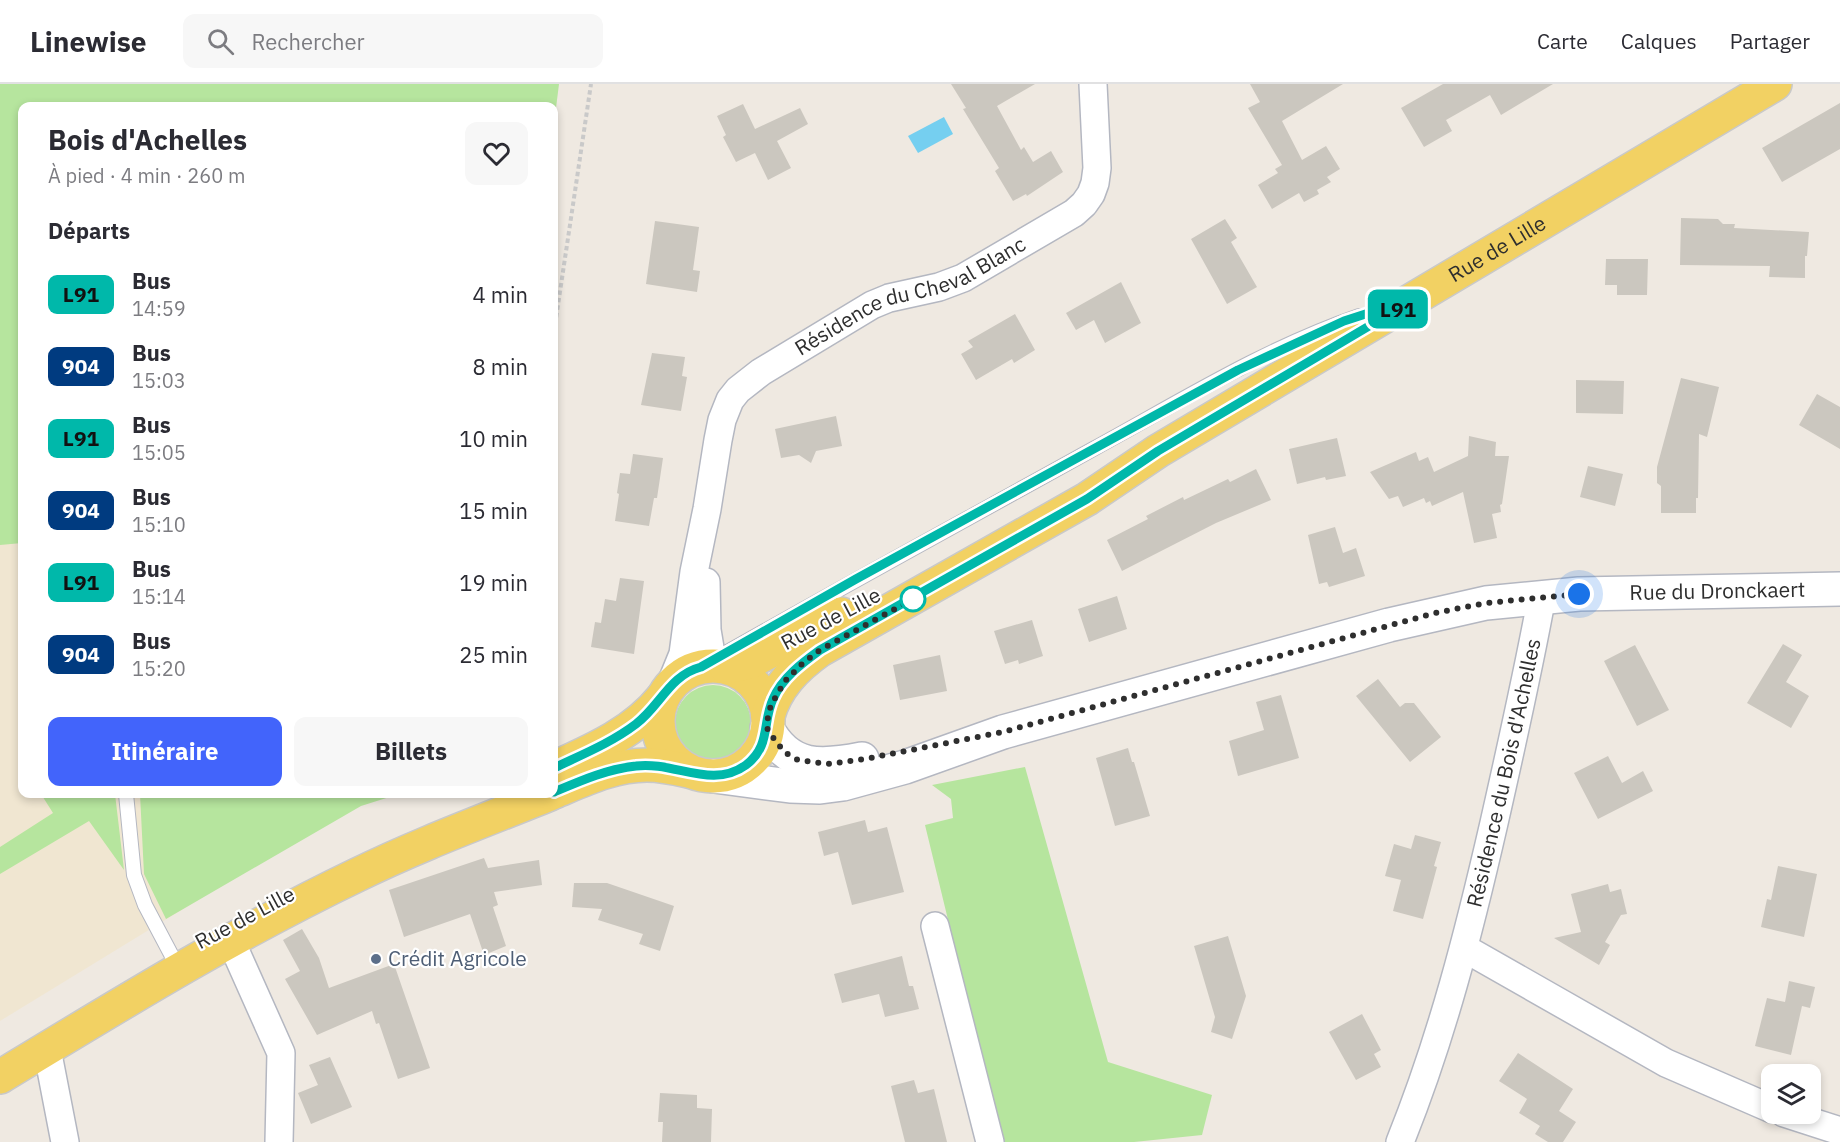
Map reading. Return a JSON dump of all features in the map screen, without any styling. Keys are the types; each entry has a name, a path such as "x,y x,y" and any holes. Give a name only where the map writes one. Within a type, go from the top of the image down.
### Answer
{"main road":[{"name":"Rue de Lille","path":"767,722 774,698 785,681 820,650 1087,499 1158,451 1775,84"},
{"name":"Rue de Lille","path":"713,665 743,664 769,652 1047,503 1117,468 1158,451"},
{"name":"Rue du Dronckaert","path":"701,773 790,786 820,787 843,784 905,767 1003,732 1435,613 1486,603 1591,593 1840,590"},
{"path":"558,766 624,732 643,718 684,674 713,665 737,672 752,682 763,698 767,722 762,746 750,762 734,772 701,773 661,766 637,765 608,771 558,791"},
{"path":"666,692 658,716 660,736 665,748 673,759 701,773"},
{"name":"Rue du Dronckaert","path":"767,722 780,748 792,758 828,764 1003,732"},
{"name":"Rue de Lille","path":"0,1060 264,906 490,798"},
{"path":"0,1077 231,940 358,874 460,829 539,798"}],"street":[{"name":"Résidence du Cheval Blanc","path":"666,692 683,654 694,572 722,420 730,400 747,382 872,305 889,298 939,287 963,278 1074,213 1084,204 1095,183 1097,168 1093,84"},
{"name":"Résidence du Cheval Blanc","path":"707,509 705,605 713,665"},
{"name":"Résidence du Bois d'Achelles","path":"1401,1142 1432,1056 1464,948 1526,680 1542,596"},
{"path":"935,926 990,1142"},
{"path":"231,940 281,1053 279,1142"},
{"path":"1464,948 1639,1049 1713,1085 1761,1104"},
{"path":"47,1049 65,1142"},
{"path":"1818,1124 1840,1131"}],"lane":[{"path":"713,665 856,579 1238,370 1344,321 1418,297"},
{"path":"126,798 134,875 146,907 173,958"}],"path":[{"path":"558,305 591,84"}],"shaded area":[{"path":"0,182 18,189 18,798 307,798 206,895 0,1021"}],"green space":[{"path":"0,84 559,84 557,102 18,102 18,543 0,545"},
{"path":"713,685 728,688 740,696 748,708 751,723 748,738 740,750 728,758 713,761 698,758 686,750 678,738 675,723 678,708 686,696 698,688"},
{"path":"1025,767 1108,1062 1212,1095 1202,1135 1134,1142 1002,1142 925,825 953,818 951,799 932,785"},
{"path":"44,798 115,798 124,870 89,821 0,874 0,847 53,813"},
{"path":"140,798 386,798 361,806 166,919 144,874"}],"water":[{"path":"944,117 953,134 918,153 908,136"}],"building":[{"path":"951,84 1035,84 997,106 1021,150 1024,147 1033,162 1051,151 1063,172 1027,196 1026,194 1013,201 995,171 999,168 963,109 966,108"},
{"path":"1250,84 1343,84 1282,121 1302,160 1326,146 1340,169 1327,177 1331,182 1317,190 1319,194 1304,202 1299,193 1272,209 1258,185 1278,173 1275,169 1282,165 1248,108 1260,102"},
{"path":"1443,84 1553,84 1501,115 1490,95 1446,120 1452,131 1424,147 1401,108"},
{"path":"1840,103 1840,149 1782,182 1762,148"},
{"path":"743,104 755,129 800,108 808,124 777,141 791,168 768,180 755,153 736,162 723,137 726,135 717,116"},
{"path":"1681,218 1718,219 1723,224 1735,224 1734,228 1809,232 1807,256 1805,256 1805,278 1769,277 1770,266 1680,265"},
{"path":"1225,219 1237,238 1231,242 1257,287 1227,304 1191,239"},
{"path":"655,221 699,227 693,270 700,271 697,292 646,284"},
{"path":"1606,259 1648,259 1647,295 1617,295 1617,285 1605,285"},
{"path":"1121,282 1141,323 1105,343 1094,320 1076,330 1066,313"},
{"path":"1015,314 1035,350 1014,363 1012,359 976,380 961,354 973,347 968,341"},
{"path":"652,353 685,357 682,376 687,377 681,411 641,405"},
{"path":"1681,378 1719,387 1707,437 1699,434 1696,513 1661,513 1661,486 1657,483 1657,467"},
{"path":"1576,380 1624,381 1623,414 1576,413"},
{"path":"1817,394 1840,407 1840,449 1799,425"},
{"path":"836,416 842,446 816,451 811,463 799,455 781,458 775,429"},
{"path":"1469,436 1496,442 1495,456 1509,456 1500,505 1501,512 1492,514 1497,538 1474,543 1463,492 1432,506 1430,501 1426,503 1424,498 1403,507 1398,496 1389,499 1370,472 1416,452 1419,461 1428,457 1434,472 1468,456"},
{"path":"1337,438 1346,476 1326,480 1325,477 1297,484 1289,449"},
{"path":"633,454 663,458 657,498 654,498 649,526 615,521 620,473 630,474"},
{"path":"1588,466 1623,474 1615,506 1580,497"},
{"path":"1256,469 1271,500 1216,523 1122,571 1107,540 1148,519 1146,516 1183,497 1184,500 1228,479 1230,482"},
{"path":"1335,527 1343,553 1356,548 1365,576 1329,587 1327,582 1319,584 1308,535"},
{"path":"620,578 644,581 634,654 591,647 595,622 601,623 605,599 616,601"},
{"path":"1117,596 1127,629 1089,642 1078,609"},
{"path":"1032,620 1043,656 1019,664 1018,660 1005,664 994,631"},
{"path":"1783,644 1802,655 1786,682 1809,696 1791,728 1747,703"},
{"path":"1635,645 1669,710 1637,726 1604,661"},
{"path":"940,655 947,691 900,700 893,665"},
{"path":"1378,679 1400,707 1405,703 1414,703 1441,737 1410,762 1356,696"},
{"path":"1281,695 1299,758 1238,776 1229,741 1264,730 1256,702"},
{"path":"1128,748 1150,816 1115,826 1096,758"},
{"path":"1608,756 1622,783 1643,771 1653,791 1598,819 1574,773"},
{"path":"865,820 868,832 887,827 904,892 852,905 838,852 824,856 818,832"},
{"path":"1415,835 1441,842 1423,919 1393,911 1401,880 1385,876 1394,844 1411,849"},
{"path":"484,858 488,868 539,860 542,885 494,892 498,905 493,907 506,946 484,955 470,914 404,937 389,890"},
{"path":"1778,866 1817,874 1804,937 1761,927 1767,899 1771,900"},
{"path":"574,883 607,883 674,906 660,951 639,944 643,934 598,920 602,909 572,907"},
{"path":"1608,884 1610,892 1621,889 1627,914 1621,915 1605,942 1610,945 1599,965 1554,938 1581,932 1571,894"},
{"path":"302,929 319,958 329,988 394,964 430,1068 398,1079 379,1023 376,1024 372,1011 317,1035 285,979 300,971 283,940"},
{"path":"1228,936 1246,996 1232,1039 1211,1032 1215,1017 1194,946"},
{"path":"902,956 909,986 913,986 919,1009 885,1017 879,994 842,1003 834,974"},
{"path":"1789,981 1815,987 1810,1008 1802,1006 1791,1055 1755,1046 1767,998 1785,1002"},
{"path":"1362,1014 1381,1050 1374,1054 1381,1067 1356,1080 1329,1032"},
{"path":"1518,1053 1573,1089 1559,1111 1576,1122 1563,1142 1548,1142 1535,1134 1540,1126 1519,1113 1527,1099 1499,1081"},
{"path":"330,1057 352,1107 311,1124 298,1093 318,1085 309,1065"},
{"path":"914,1080 918,1093 934,1089 947,1142 905,1142 891,1086"},
{"path":"660,1093 697,1095 697,1108 712,1109 711,1142 662,1142 663,1122 658,1122"}],"bus line":[{"name":"L91","path":"558,766 608,742 633,726 654,708 670,686 684,674 701,667 856,579 1226,376 1344,321 1418,297 1158,451 1087,499 820,650 793,672 778,691 768,716 765,740 755,757 740,769 721,776 708,776 661,766 637,765 608,771 558,790"}],"place":[{"name":"Crédit Agricole","path":"376,959"}],"route":[{"path":"913,599 820,650 785,681 771,705 767,728 780,748 792,758 812,763 847,762 1003,732 1435,613 1486,603 1579,594"}]}
